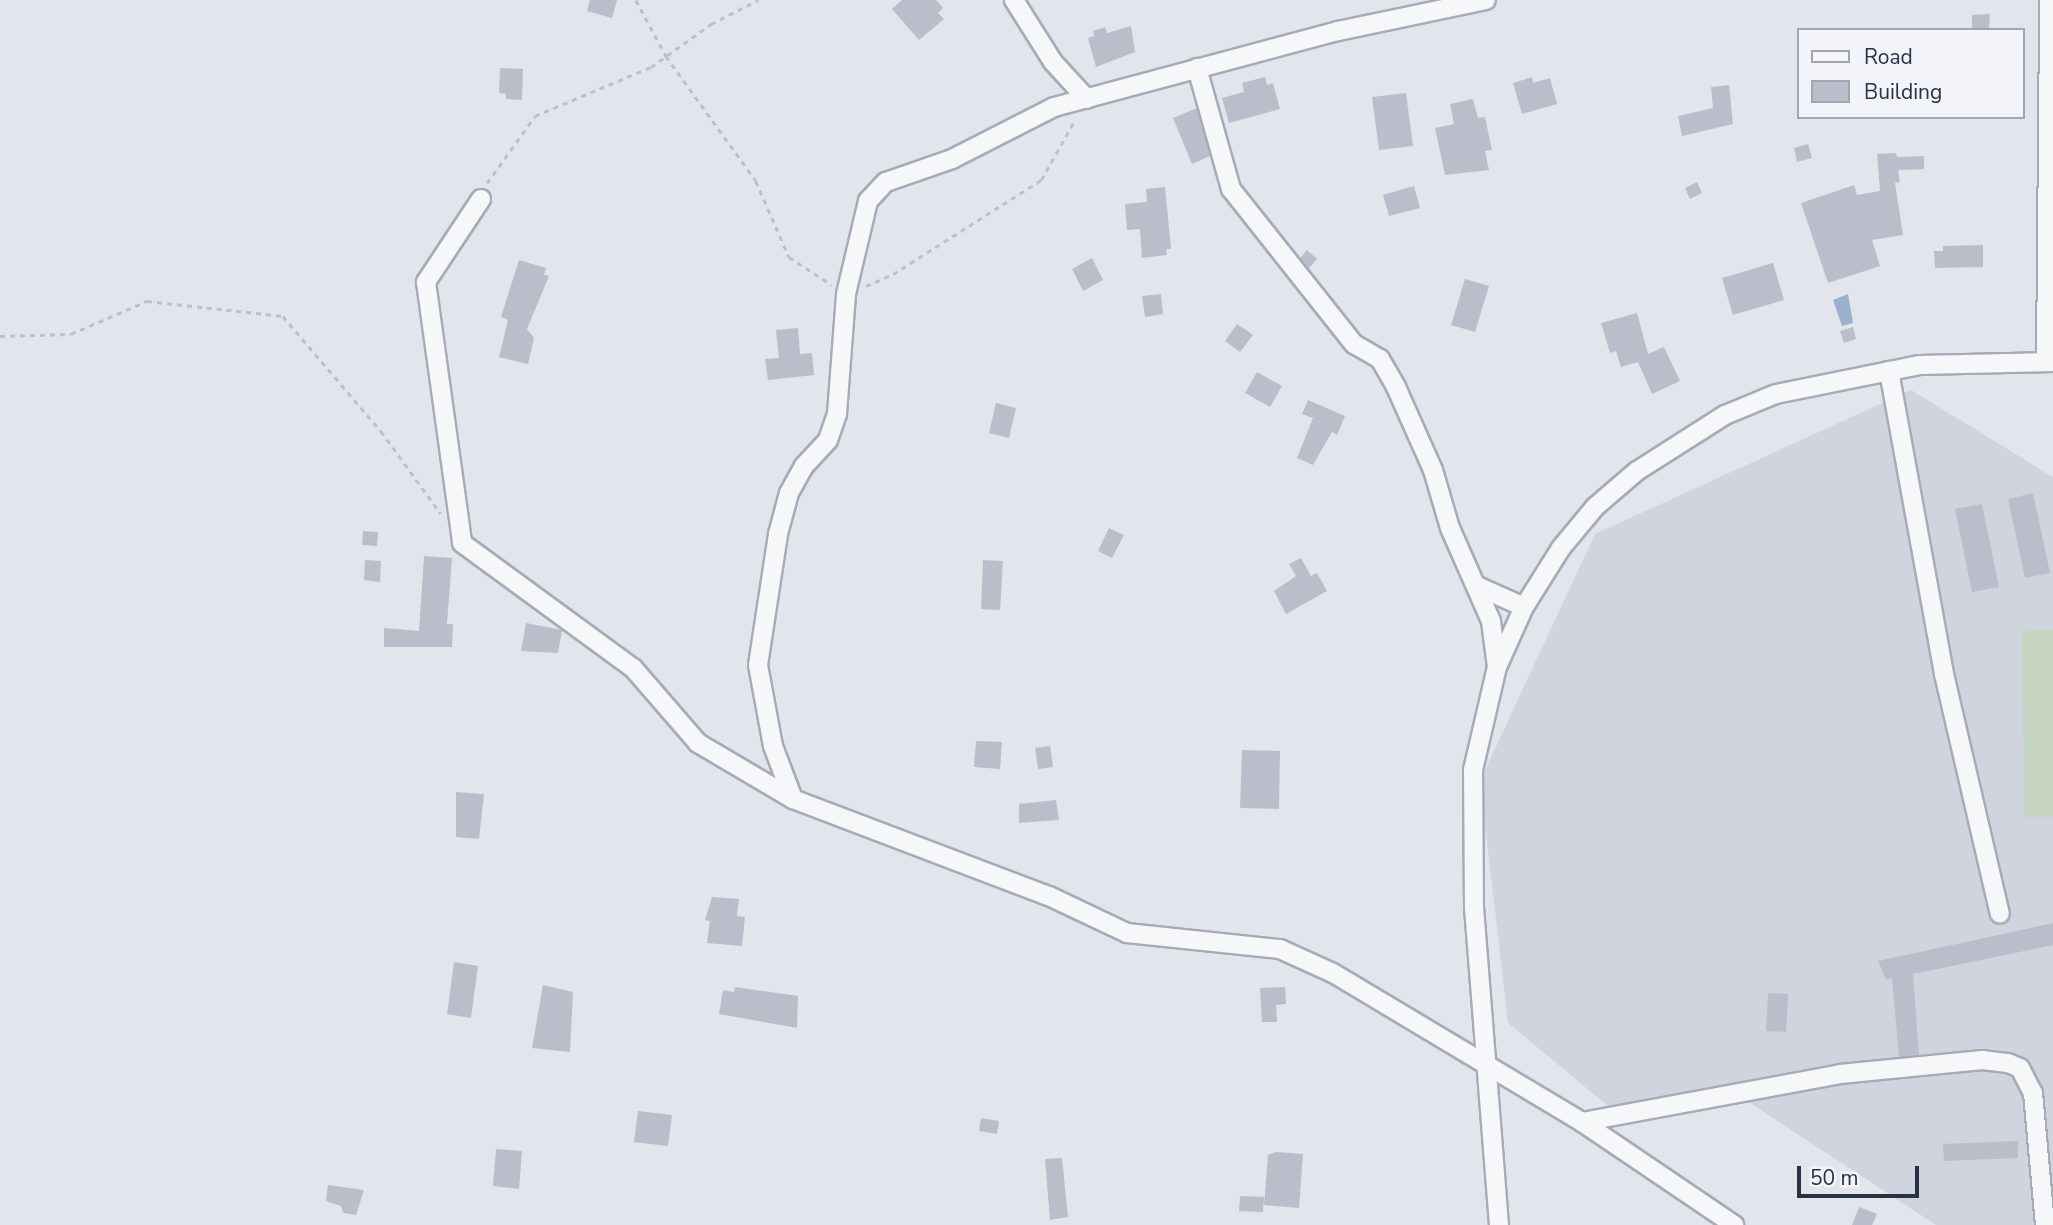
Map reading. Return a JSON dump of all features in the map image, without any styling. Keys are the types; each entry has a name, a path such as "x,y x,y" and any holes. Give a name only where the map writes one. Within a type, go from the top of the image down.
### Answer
{"street":[{"path":"1014,0 1053,62 1087,99"},
{"path":"793,799 773,746 758,665 778,534 789,493 804,466 828,440 837,414 846,294 868,201 886,182 952,159 1054,107 1338,31 1486,0"},
{"path":"1499,1225 1474,908 1473,770 1497,667 1524,607 1561,548 1595,507 1678,443 1776,394 1920,365 2049,362 2049,0"},
{"path":"1197,68 1231,189 1354,344 1380,359 1433,470 1450,528 1490,621 1497,667"},
{"path":"481,199 426,282 461,543 633,668 698,743 793,799 1049,896 1127,933 1280,949 1333,973 1487,1062 1582,1122 1734,1225"},
{"path":"1889,371 1944,674 2000,914"},
{"path":"1477,586 1524,607"},
{"path":"1582,1122 1840,1073 1982,1060 2008,1063 2020,1068 2033,1093 2045,1225"}],"path":[{"path":"636,0 667,56 756,181 789,257 846,294 892,274 1041,180 1087,99"},
{"path":"481,199 491,174 535,116 618,83 667,56 711,24 758,0"},
{"path":"0,336 71,334 147,301 283,316 381,431 445,520"}],"shaded area":[{"path":"1911,390 2053,477 2053,1225 1936,1225 1738,1095 1625,1120 1508,1023 1480,781 1595,534"}],"green space":[{"path":"2022,629 2053,630 2053,817 2024,817"}],"water":[{"path":"1848,294 1853,323 1842,326 1833,300"}],"building":[{"path":"590,0 617,0 612,18 587,11"},
{"path":"902,0 936,0 943,8 938,13 944,19 919,40 892,9"},
{"path":"1990,14 1989,28 1972,28 1972,15"},
{"path":"1131,26 1135,52 1096,67 1088,38 1094,36 1093,31 1105,27 1107,33"},
{"path":"500,68 523,69 522,100 506,99 506,94 499,93"},
{"path":"1265,77 1267,85 1273,83 1280,109 1229,123 1222,98 1244,92 1242,83"},
{"path":"1532,77 1533,83 1550,78 1557,104 1522,114 1513,83"},
{"path":"1729,85 1733,124 1682,136 1678,116 1713,108 1711,87"},
{"path":"1406,93 1413,146 1379,150 1372,97"},
{"path":"1473,99 1478,118 1485,117 1492,150 1485,151 1489,170 1445,175 1435,128 1454,124 1450,104"},
{"path":"1197,108 1210,156 1192,164 1173,118"},
{"path":"1808,144 1812,158 1797,162 1794,148"},
{"path":"1896,153 1897,157 1924,156 1924,169 1898,170 1900,182 1895,183 1903,235 1872,240 1880,266 1828,283 1801,203 1854,185 1857,195 1880,191 1877,154"},
{"path":"1697,182 1702,193 1690,199 1685,188"},
{"path":"1414,186 1420,208 1389,216 1383,195"},
{"path":"1165,187 1171,249 1166,249 1167,255 1142,258 1140,229 1127,230 1125,204 1147,202 1146,189"},
{"path":"1983,245 1983,267 1935,268 1934,251 1943,251 1943,246"},
{"path":"1307,250 1317,259 1309,268 1300,258"},
{"path":"1092,258 1103,280 1083,291 1072,269"},
{"path":"519,260 546,268 544,275 549,276 527,329 534,338 528,364 499,357 508,320 501,317"},
{"path":"1773,263 1784,300 1733,315 1722,278"},
{"path":"1465,279 1489,286 1475,332 1451,325"},
{"path":"1161,294 1163,314 1145,317 1142,296"},
{"path":"1637,313 1648,354 1664,347 1680,381 1652,394 1638,362 1621,367 1616,351 1610,353 1601,323"},
{"path":"1237,324 1253,335 1240,352 1225,341"},
{"path":"1853,327 1856,339 1844,343 1840,331"},
{"path":"798,328 800,354 812,353 814,375 768,380 765,359 779,358 776,330"},
{"path":"1257,372 1282,386 1270,407 1245,393"},
{"path":"1308,400 1345,416 1337,435 1332,432 1313,465 1297,458 1313,418 1302,414"},
{"path":"996,403 1016,408 1009,438 989,433"},
{"path":"2033,493 2050,573 2025,578 2008,499"},
{"path":"1982,504 1999,587 1972,592 1955,509"},
{"path":"1109,528 1124,535 1112,558 1098,551"},
{"path":"363,531 378,532 377,546 362,545"},
{"path":"424,556 452,558 447,624 453,624 452,647 384,647 384,628 419,631"},
{"path":"1301,558 1311,576 1317,573 1327,591 1286,614 1274,591 1296,576 1289,564"},
{"path":"365,560 381,561 380,582 364,580"},
{"path":"983,560 1003,561 1000,610 981,609"},
{"path":"526,623 562,630 558,653 521,651"},
{"path":"976,741 1002,742 1000,769 974,767"},
{"path":"1050,746 1053,767 1038,769 1035,748"},
{"path":"1242,750 1280,751 1279,809 1240,808"},
{"path":"456,792 484,794 479,839 456,837"},
{"path":"1056,800 1059,820 1019,823 1019,804"},
{"path":"712,897 739,899 737,916 745,917 742,946 707,943 710,921 705,920"},
{"path":"2053,923 2053,945 1913,974 1919,1055 1899,1057 1892,978 1886,980 1878,961"},
{"path":"454,962 478,966 471,1018 447,1014"},
{"path":"543,985 573,992 570,1052 532,1048"},
{"path":"735,987 798,996 797,1028 719,1014 723,990 734,992"},
{"path":"1285,987 1286,1004 1276,1005 1277,1022 1262,1022 1260,988"},
{"path":"1768,993 1788,994 1786,1032 1766,1031"},
{"path":"638,1111 672,1115 668,1146 634,1142"},
{"path":"981,1118 999,1121 997,1134 979,1131"},
{"path":"2018,1141 2018,1158 1944,1161 1943,1144"},
{"path":"496,1149 522,1151 519,1189 493,1186"},
{"path":"1276,1152 1303,1154 1299,1208 1264,1205 1268,1155"},
{"path":"1062,1158 1068,1217 1050,1220 1045,1159"},
{"path":"328,1185 364,1190 356,1215 343,1213 341,1206 326,1201"},
{"path":"1240,1196 1264,1197 1263,1212 1239,1211"},
{"path":"1859,1207 1877,1214 1872,1225 1852,1225"}]}
